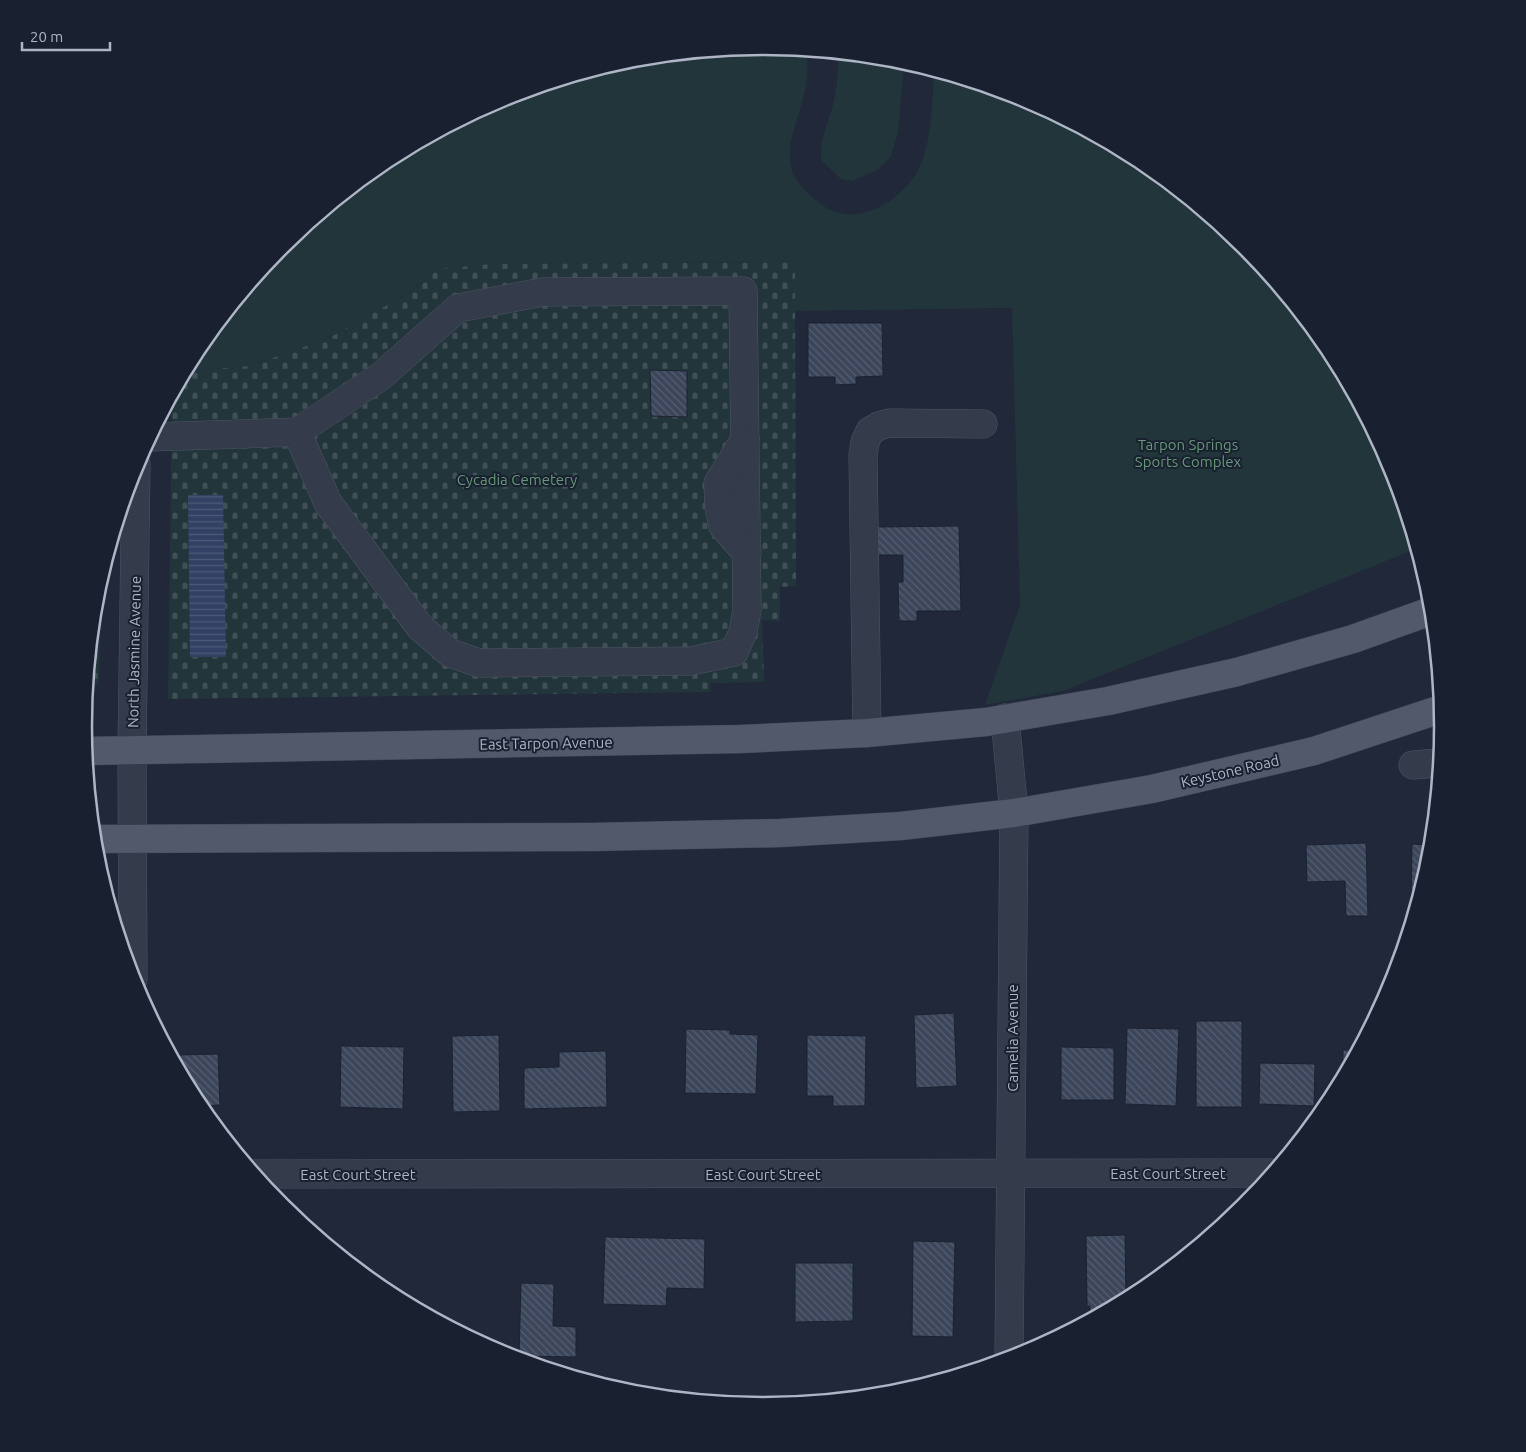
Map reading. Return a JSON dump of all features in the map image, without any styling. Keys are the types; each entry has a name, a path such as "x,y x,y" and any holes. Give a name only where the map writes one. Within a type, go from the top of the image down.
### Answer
{"main road":[{"path":"1005,718 1108,701 1237,672 1353,639 1424,614"},
{"name":"Keystone Road","path":"1014,813 1152,789 1314,751 1434,711"},
{"name":"East Tarpon Avenue","path":"93,751 741,739 867,733 986,722 1005,718"},
{"path":"102,839 582,837 780,833 901,826 1014,813"}],"street":[{"path":"158,437 297,432 380,377 458,308 543,292 743,291 747,610 743,632 734,652 691,661 479,663 450,653 420,627 328,503 297,432"},
{"path":"867,733 863,455 865,442 870,430 890,423 983,424"},
{"name":"North Jasmine Avenue","path":"133,955 132,751 136,489"},
{"name":"Camelia Avenue","path":"1005,718 1014,813 1009,1350"},
{"name":"East Court Street","path":"265,1174 1262,1173"}],"green space":[{"name":"Tarpon Springs Sports Complex","path":"719,56 806,56 806,81 803,99 791,143 790,161 793,174 800,185 812,197 830,210 843,214 868,212 891,200 910,182 917,172 926,149 934,77 937,78 1020,106 1060,124 1099,145 1136,168 1171,194 1237,252 1295,318 1321,353 1344,391 1365,429 1383,469 1411,551 1063,691 985,705 1020,605 1012,308 795,311 795,262 490,264 439,269 412,291 329,338 250,366 194,370 231,318 259,284 281,260 301,252 303,239 355,194 390,168 466,124 506,106 589,78 632,68"},
{"path":"837,59 903,70 898,133 891,156 876,171 852,181 841,179 821,160 822,140 832,109"},
{"path":"303,239 301,252 281,260"},
{"name":"Cycadia Cemetery","path":"795,262 796,586 780,587 780,621 762,620 764,682 710,683 711,692 168,699 172,409 194,370 250,366 329,338 412,291 439,269 490,264"},
{"path":"100,625 99,682 93,688"}],"water":[{"path":"188,495 223,495 226,657 190,657"}],"building":[{"path":"808,323 882,323 883,376 856,377 856,384 835,385 835,377 808,377"},
{"path":"650,370 687,371 687,417 651,416"},
{"path":"959,526 961,611 917,611 917,621 899,621 898,582 903,582 903,555 878,555 877,527"},
{"path":"1366,843 1368,916 1346,916 1345,881 1307,882 1306,845"},
{"path":"1412,844 1423,845 1421,857 1411,900"},
{"path":"954,1013 957,1086 916,1088 914,1015"},
{"path":"1196,1021 1242,1021 1242,1107 1196,1107"},
{"path":"1127,1028 1179,1029 1176,1106 1125,1104"},
{"path":"686,1029 730,1030 730,1034 758,1035 756,1094 685,1093"},
{"path":"499,1035 500,1111 453,1112 452,1036"},
{"path":"807,1035 866,1036 865,1106 833,1106 833,1096 807,1096"},
{"path":"341,1046 404,1047 403,1109 340,1107"},
{"path":"1061,1047 1114,1048 1114,1100 1061,1100"},
{"path":"1343,1050 1350,1050 1344,1062 1343,1064"},
{"path":"606,1051 607,1107 524,1109 524,1068 559,1067 559,1052"},
{"path":"218,1054 220,1105 210,1106 179,1055"},
{"path":"1260,1063 1315,1064 1314,1106 1259,1104"},
{"path":"1125,1235 1126,1290 1090,1311 1090,1306 1087,1306 1086,1236"},
{"path":"605,1237 705,1239 704,1289 667,1288 666,1306 603,1304"},
{"path":"913,1241 955,1242 953,1337 912,1336"},
{"path":"795,1263 853,1263 853,1321 795,1322"},
{"path":"521,1283 554,1284 553,1326 576,1327 576,1357 534,1356 519,1351"}]}
